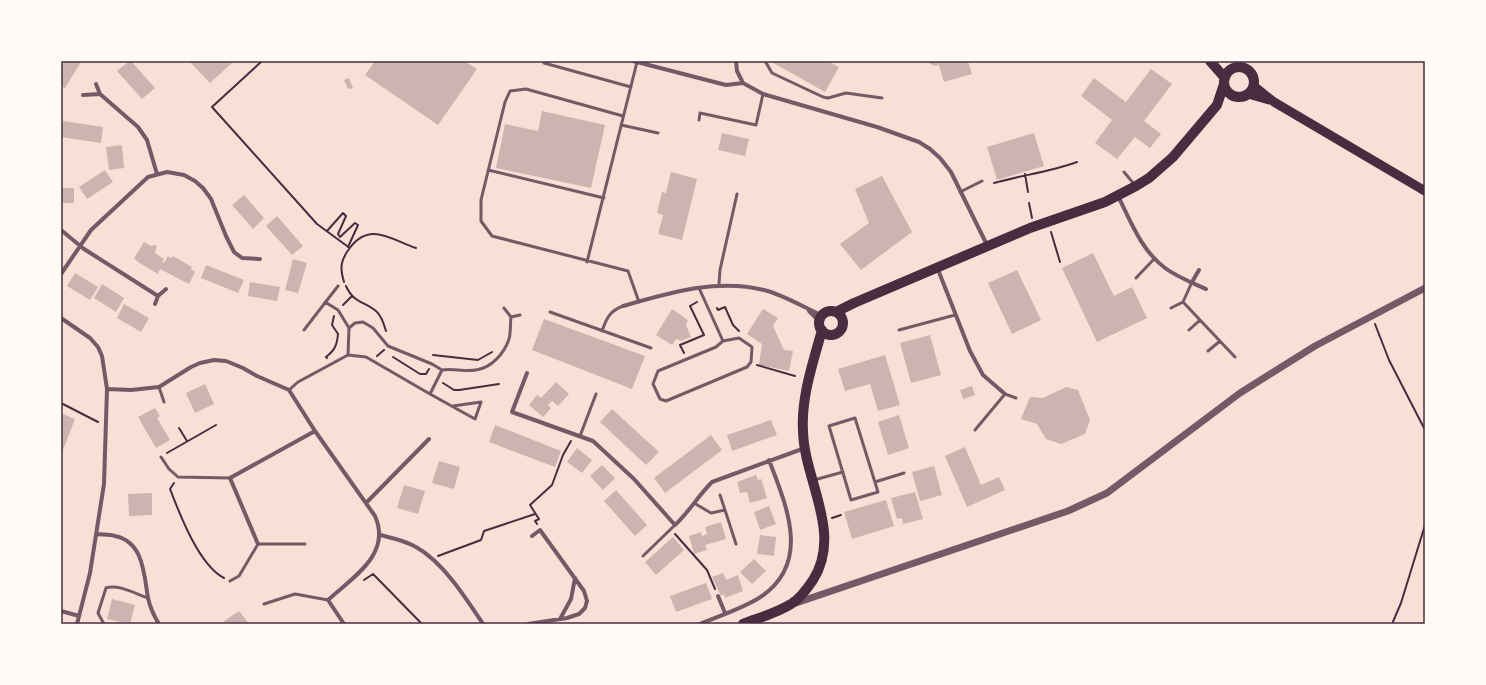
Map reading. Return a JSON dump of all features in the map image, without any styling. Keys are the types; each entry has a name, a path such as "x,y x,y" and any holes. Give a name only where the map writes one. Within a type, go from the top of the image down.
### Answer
{"highway":[{"path":"1211,62 1233,69 1237,68 1246,70 1253,77 1251,90 1217,105"},
{"path":"1211,62 1225,81 1228,92 1235,97"},
{"path":"839,315 854,303 988,245 1118,196 1149,178 1173,157 1217,105 1225,81 1233,69"},
{"path":"743,624 791,604 807,590 818,573 825,548 824,521 812,481 805,448 803,431 804,407 810,375 823,326 831,311 839,315 844,324 838,334 833,336 823,326"}],"main road":[{"path":"1251,90 1425,191"}],"street":[{"path":"736,61 737,71 743,84"},
{"path":"635,62 726,85 743,84 763,94 878,127 919,142 930,148 951,172 988,245"},
{"path":"96,84 100,94 138,127 147,140 157,174"},
{"path":"83,95 100,94"},
{"path":"61,274 91,230 140,184 157,174 167,172 184,175 195,181 211,199 234,252 242,258 260,260"},
{"path":"1118,196 1140,240 1154,258 1166,269 1206,290"},
{"path":"61,230 80,246 158,296"},
{"path":"937,267 970,351 983,375 1005,394"},
{"path":"1192,282 1199,270"},
{"path":"623,306 719,284 746,286 781,296 808,309 823,326"},
{"path":"791,604 1068,511 1107,493 1240,393 1315,346 1425,288"},
{"path":"155,304 158,296 166,289"},
{"path":"808,309 823,326"},
{"path":"61,318 90,338 98,347 102,356 107,389 104,484 90,573 77,624"},
{"path":"107,389 131,390 159,388 200,363 220,360 244,368 256,376 289,390 380,526 380,535 372,559 328,600 344,624"},
{"path":"527,373 512,412 593,441 634,479 675,525 712,482 805,448"},
{"path":"258,544 230,478 316,431"},
{"path":"366,503 429,439"},
{"path":"700,624 758,598 775,585 790,560 791,528 769,460"},
{"path":"528,624 573,616 585,608 586,596 575,578 540,530 532,536"},
{"path":"96,534 115,536 124,539 132,546 142,562 148,598 153,613 159,624"},
{"path":"380,535 407,542 417,547 433,560 463,594 483,624"},
{"path":"560,619 571,599 575,578"},
{"path":"718,596 725,613"},
{"path":"61,610 79,616"}],"lane":[{"path":"765,61 772,73 823,97 828,98 846,93 882,98"},
{"path":"587,262 631,87 635,62"},
{"path":"544,63 631,87"},
{"path":"623,116 526,89 510,91 505,102 481,200 481,221 492,236 587,262 628,270 639,302"},
{"path":"699,120 700,113 756,125 763,94"},
{"path":"621,125 658,133"},
{"path":"488,170 604,198"},
{"path":"1124,172 1129,175 1136,186"},
{"path":"960,192 982,181"},
{"path":"719,284 720,270 737,194"},
{"path":"1136,278 1154,258"},
{"path":"1171,308 1183,302 1192,282"},
{"path":"304,330 338,286"},
{"path":"699,288 722,341"},
{"path":"325,302 338,310 349,328 348,355"},
{"path":"1183,302 1236,357"},
{"path":"602,330 608,316 613,310 623,306"},
{"path":"349,328 355,323 363,322 373,328 388,346 432,364 442,370 450,368 477,370 490,365 501,354 509,339 511,317 504,308"},
{"path":"550,312 651,348"},
{"path":"511,317 520,315"},
{"path":"899,330 955,315"},
{"path":"1189,330 1200,320"},
{"path":"739,338 752,347 751,362 747,367 666,401 660,399 653,384 658,371 716,347 722,341 739,338"},
{"path":"1208,351 1220,341"},
{"path":"289,390 298,382 348,355 366,357 476,419 481,402 454,406"},
{"path":"430,394 442,370"},
{"path":"159,388 164,402"},
{"path":"580,436 596,394"},
{"path":"975,430 1005,394 1016,398"},
{"path":"856,418 878,492 851,500 842,472 829,426 856,418"},
{"path":"161,457 169,470 178,477 230,478"},
{"path":"812,481 842,472"},
{"path":"875,482 904,473"},
{"path":"720,494 736,544"},
{"path":"694,503 714,514 725,510"},
{"path":"643,556 675,525"},
{"path":"230,581 239,576 258,544 305,544"},
{"path":"104,624 98,613 106,588 111,586 118,587 148,598"},
{"path":"264,604 295,594 328,600"}],"path":[{"path":"262,61 212,107 317,224 350,248"},
{"path":"994,183 1025,174 1053,170 1077,162"},
{"path":"1025,174 1028,192"},
{"path":"1029,203 1032,219"},
{"path":"326,231 343,213 346,216 338,234 340,237 355,223 358,225 347,246"},
{"path":"1050,229 1060,262"},
{"path":"389,337 383,321 376,311 352,296 340,270 345,255 364,234 386,236 416,248"},
{"path":"1055,246 1059,245"},
{"path":"333,362 326,357 334,350 337,344 338,334 332,325 334,313 352,296"},
{"path":"687,359 680,345 704,335 690,306 697,303 695,297"},
{"path":"1372,316 1389,360 1425,430"},
{"path":"431,355 478,360 495,351"},
{"path":"426,374 454,390 499,384"},
{"path":"61,403 106,426"},
{"path":"161,457 216,425"},
{"path":"179,428 188,441"},
{"path":"540,530 535,521 539,519 530,505 552,485 563,455 574,434"},
{"path":"178,477 170,489 193,541 214,573 230,581"},
{"path":"433,560 439,555 481,540 484,531 535,514"},
{"path":"831,518 841,515"},
{"path":"1392,624 1402,603 1425,525"},
{"path":"675,534 707,570 718,596"},
{"path":"355,575 361,582 373,574 422,624"}],"building":[{"path":"65,61 81,62 65,88 61,86 61,67"},
{"path":"131,61 155,88 142,99 117,71"},
{"path":"189,61 234,61 210,83"},
{"path":"375,61 464,61 477,69 438,125 365,75"},
{"path":"770,61 827,61 839,67 825,92"},
{"path":"925,61 968,61 972,74 944,82 939,65 934,66"},
{"path":"1151,69 1172,84 1144,121 1161,134 1150,148 1135,137 1117,159 1095,143 1112,120 1081,96 1094,78 1126,102"},
{"path":"349,78 353,88 348,89 344,80"},
{"path":"542,111 605,125 591,188 496,168 505,124 538,131"},
{"path":"63,121 103,127 101,143 61,137"},
{"path":"722,133 749,139 745,156 718,150"},
{"path":"1034,133 1044,166 997,180 987,147"},
{"path":"122,145 124,168 109,170 106,147"},
{"path":"105,170 113,182 87,199 79,187"},
{"path":"671,172 697,179 682,240 658,234 663,215 657,213 662,192 666,193"},
{"path":"882,176 912,232 861,270 840,244 869,223 855,189"},
{"path":"61,188 74,188 74,203 61,203"},
{"path":"244,195 264,218 253,229 232,205"},
{"path":"277,216 303,246 292,255 266,226"},
{"path":"144,242 151,246 157,246 155,253 164,259 162,262 164,263 168,256 171,258 173,256 192,267 191,269 195,272 189,284 160,269 158,274 138,262 134,258"},
{"path":"1093,253 1114,296 1132,287 1147,318 1097,342 1062,268"},
{"path":"293,259 307,263 298,293 285,290"},
{"path":"206,265 244,280 238,293 201,278"},
{"path":"1017,270 1041,320 1012,334 988,283"},
{"path":"75,273 98,287 90,300 67,286"},
{"path":"250,282 280,287 277,301 248,296"},
{"path":"102,284 124,298 116,312 94,298"},
{"path":"124,304 149,318 141,332 117,318"},
{"path":"672,309 688,320 686,325 691,337 681,341 676,339 672,345 656,335"},
{"path":"763,309 778,318 773,326 784,350 793,351 789,371 759,365 762,344 747,334"},
{"path":"544,319 645,356 632,389 532,350"},
{"path":"930,335 941,375 911,383 900,343"},
{"path":"885,355 900,405 878,411 870,384 845,391 838,369"},
{"path":"556,382 569,394 558,406 552,401 548,405 551,408 543,417 529,405 537,395 541,398"},
{"path":"205,384 214,404 195,413 186,393"},
{"path":"972,386 975,395 963,399 960,390"},
{"path":"1066,387 1078,390 1090,420 1085,434 1061,444 1046,439 1037,424 1021,419 1030,397 1043,398"},
{"path":"155,408 160,416 157,418 170,440 156,448 138,417"},
{"path":"612,409 659,452 646,465 600,422"},
{"path":"63,414 75,419 61,455 61,418"},
{"path":"899,415 909,448 888,455 878,422"},
{"path":"771,420 777,435 732,451 727,435"},
{"path":"495,425 561,451 555,467 489,442"},
{"path":"711,435 722,450 665,493 654,478"},
{"path":"965,447 981,485 999,477 1005,490 967,507 945,456"},
{"path":"577,448 592,460 582,473 567,462"},
{"path":"439,461 460,467 454,489 432,483"},
{"path":"602,465 615,478 603,490 590,476"},
{"path":"934,466 942,495 920,501 912,472"},
{"path":"756,475 758,480 761,479 767,498 750,503 747,492 740,493 737,482"},
{"path":"404,485 425,491 418,514 397,508"},
{"path":"616,490 647,525 635,536 604,501"},
{"path":"915,492 923,519 903,524 902,518 897,519 891,498"},
{"path":"152,493 152,515 129,516 128,494"},
{"path":"886,500 894,526 852,539 844,512"},
{"path":"769,506 776,524 760,530 754,512"},
{"path":"721,522 726,539 705,545 707,550 694,554 689,536 701,532 702,536 707,534 705,527"},
{"path":"760,535 776,537 774,556 757,554"},
{"path":"673,537 684,550 656,575 645,562"},
{"path":"754,559 766,571 752,584 740,572"},
{"path":"723,573 726,580 738,575 743,591 725,598 724,594 721,596 712,577"},
{"path":"706,583 712,599 676,612 670,596"},
{"path":"112,599 135,605 130,624 107,619"},
{"path":"239,611 249,624 225,624 224,621"}]}
